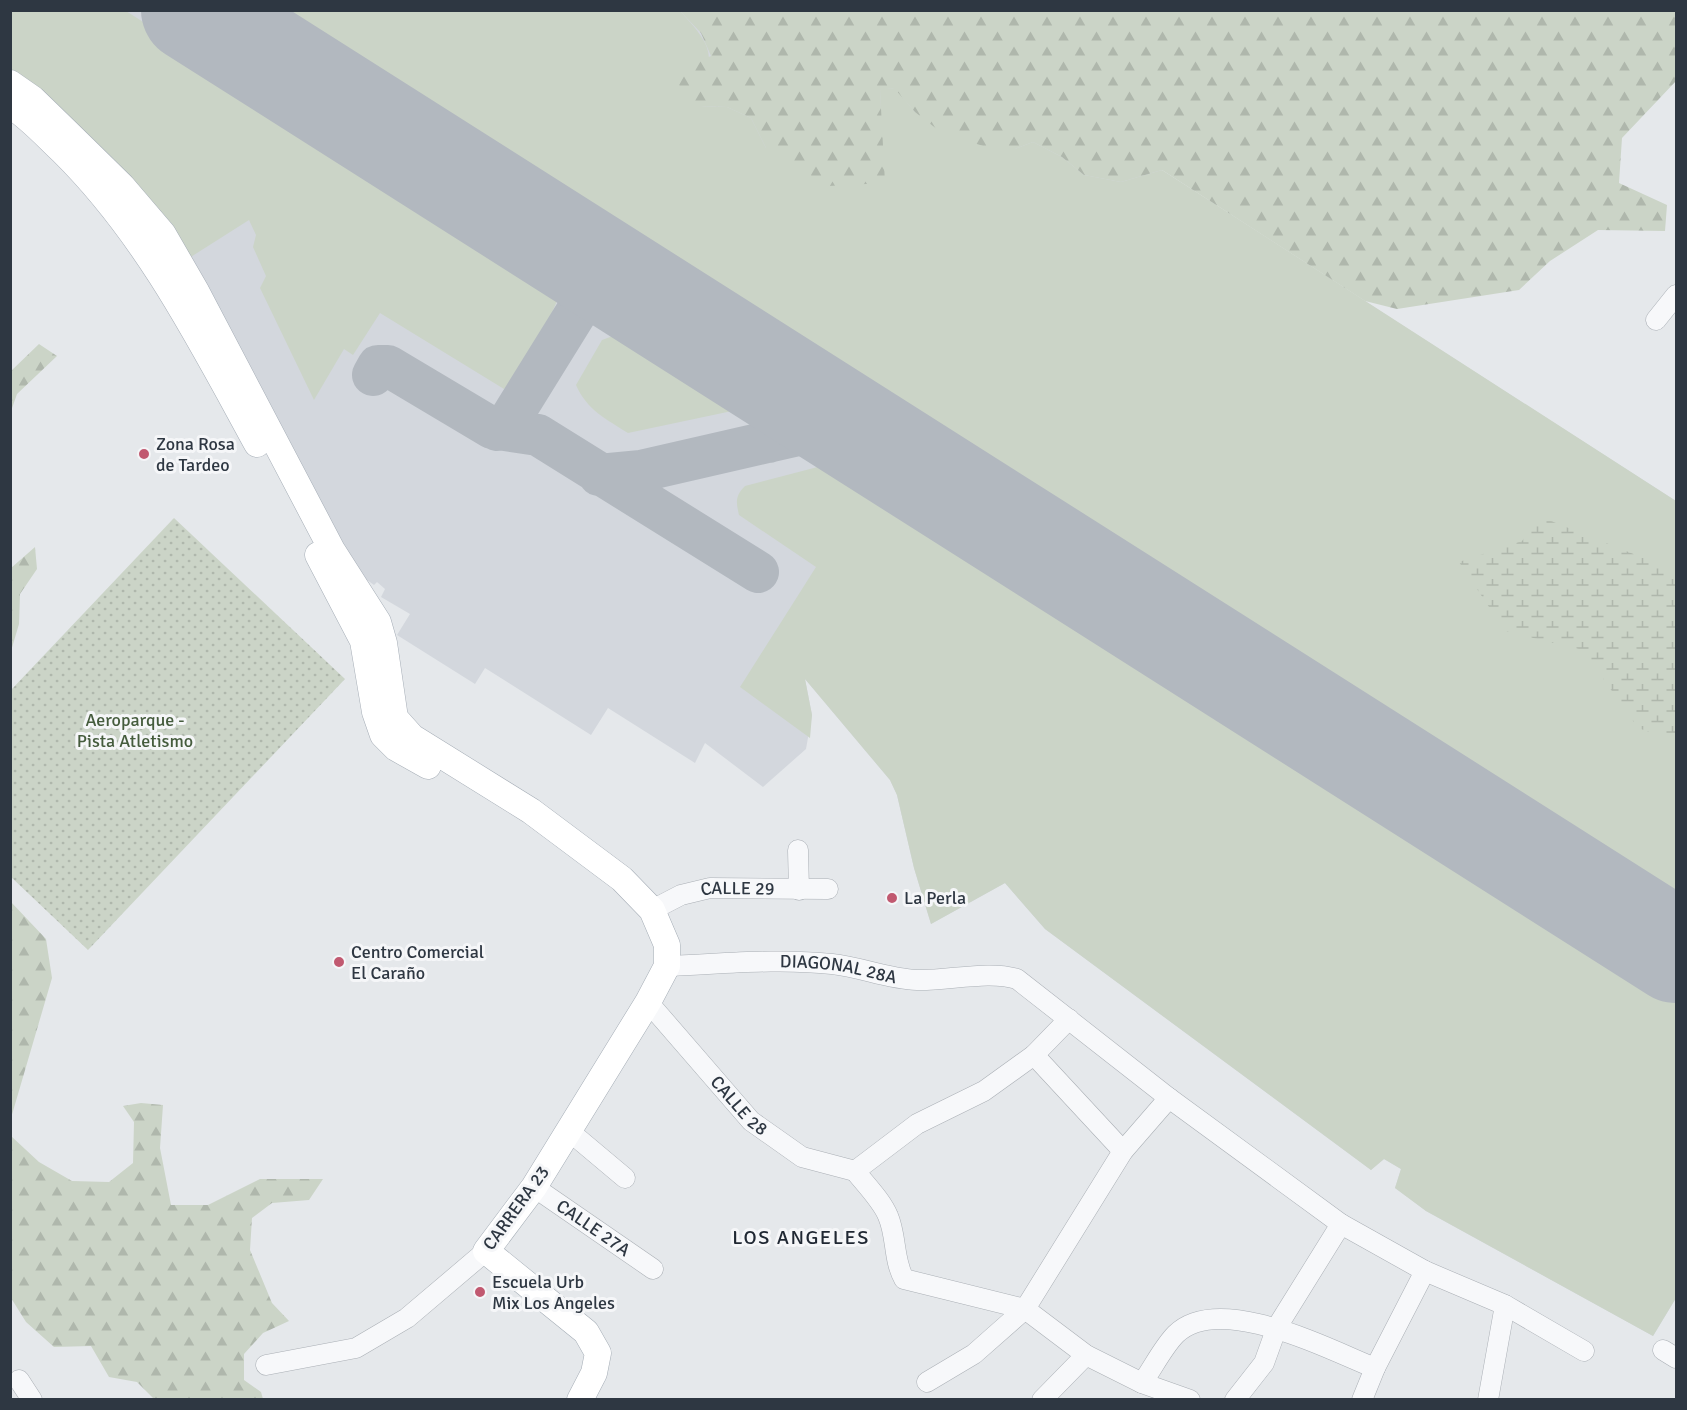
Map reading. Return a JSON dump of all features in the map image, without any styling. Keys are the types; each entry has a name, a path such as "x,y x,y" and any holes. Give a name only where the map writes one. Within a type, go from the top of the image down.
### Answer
{"main road":[{"path":"10,83 33,99 122,186 163,234 196,291 332,550 378,622 384,643 395,718 412,737 531,811 560,835 591,853 622,879 652,910 667,956"},
{"path":"10,105 23,114 76,165 134,234 178,301 363,641 375,712 383,735 396,748 522,823 560,835"},
{"name":"CARRERA 23","path":"486,1251 534,1187 648,1002 667,956"},
{"path":"486,1251 586,1332 598,1353 594,1373 580,1400"}],"street":[{"path":"1656,320 1677,295"},
{"path":"798,850 799,890"},
{"name":"CALLE 29","path":"652,910 681,895 710,888 828,889"},
{"name":"DIAGONAL 28A","path":"667,956 834,964 906,979 1009,976 1017,979 1069,1019"},
{"name":"CALLE 28","path":"648,1002 751,1121 802,1156 855,1171"},
{"path":"1190,1400 1142,1383 1086,1355 1025,1309 904,1279 896,1264 893,1234 888,1215 855,1171 917,1124 984,1091 1034,1055 1069,1019 1169,1098 1341,1224 1425,1271 1504,1305 1584,1351"},
{"path":"1034,1055 1123,1151"},
{"path":"927,1382 974,1354 1025,1309 1123,1151 1169,1098"},
{"path":"568,1131 625,1178"},
{"name":"CALLE 27A","path":"534,1187 653,1269"},
{"path":"1235,1400 1264,1363 1277,1327 1341,1224"},
{"name":"CARRERA 23","path":"266,1365 356,1348 407,1318 486,1251"},
{"path":"1362,1400 1375,1368 1425,1271"},
{"path":"1488,1400 1504,1305"},
{"path":"1142,1383 1176,1334 1193,1322 1212,1317 1277,1327 1375,1368"},
{"path":"1042,1400 1086,1355"},
{"path":"20,1380 32,1400"}],"shaded area":[{"path":"10,11 913,11 1676,501 1676,1298 1653,1336 1426,1211 1395,1188 1401,1169 1384,1159 1371,1170 1045,929 1005,883 931,924 914,868 897,795 890,780 805,679 812,715 806,749 763,787 705,743 695,763 608,708 591,735 485,668 475,684 397,635 410,614 381,597 385,589 377,582 374,585 352,569"}],"green space":[{"path":"10,11 126,11 562,289 544,329 522,366 504,389 380,313 353,355 344,349 314,400 260,288 266,276 253,247 256,235 249,220 186,260 11,74"},
{"path":"270,11 680,11 701,36 709,54 707,75 699,106 727,107 751,118 766,148 881,125 880,89 895,88 915,112 1015,149 1033,142 1062,157 1084,175 1121,182 1162,170 1676,501 1676,895"},
{"path":"680,11 1676,11 1676,81 1622,138 1619,183 1667,205 1665,231 1598,230 1550,261 1519,290 1397,309 1365,301 1162,170 1121,182 1084,175 1062,157 1033,142 1015,149 996,150 942,133 915,112 894,88 880,90 885,183 828,186 766,148 751,118 727,107 699,106 679,85 688,66 711,56 701,33"},
{"path":"613,336 732,411 628,433 612,423 591,407 576,385 602,340"},
{"path":"39,344 57,356 17,394 11,411 11,371"},
{"path":"833,463 1676,990 1676,1298 1653,1336 1426,1211 1395,1188 1401,1169 1384,1159 1371,1170 1045,929 1005,883 931,924 914,868 897,795 890,780 805,679 812,715 810,738 740,687 816,567 739,515 738,496 745,486"},
{"path":"1541,517 1676,571 1676,741 1638,728 1583,650 1505,631 1459,562 1522,541"},
{"name":"Aeroparque - Pista Atletismo","path":"174,518 345,679 88,950 11,877 11,690"},
{"path":"35,547 37,569 20,594 19,624 11,651 11,568"},
{"path":"11,902 46,939 52,978 11,1118"},
{"path":"141,1103 163,1105 160,1148 171,1205 208,1205 260,1179 323,1179 309,1200 272,1203 252,1218 250,1250 272,1303 289,1321 263,1333 244,1354 244,1380 261,1392 263,1399 154,1399 137,1382 109,1377 91,1346 54,1347 26,1322 11,1298 11,1136 39,1162 72,1181 109,1182 133,1163 134,1122 123,1106"}],"taxiway":[{"path":"497,430 509,421 579,308 580,276 565,246"},
{"path":"579,308 605,293 643,295"},
{"path":"373,375 378,366 388,366 492,428 538,435 758,572"},
{"path":"769,375 783,400 784,418 777,435 769,442"},
{"path":"599,475 641,471 820,430 843,430 870,439"}],"runway":[{"path":"193,10 1676,951"}],"place":[{"name":"Zona Rosa de Tardeo","path":"144,454"},
{"name":"La Perla","path":"892,898"},
{"name":"Centro Comercial El Caraño","path":"339,962"},
{"name":"Escuela Urb Mix Los Angeles","path":"480,1292"}],"district":[{"name":"LOS ANGELES","path":"801,1237"}]}
